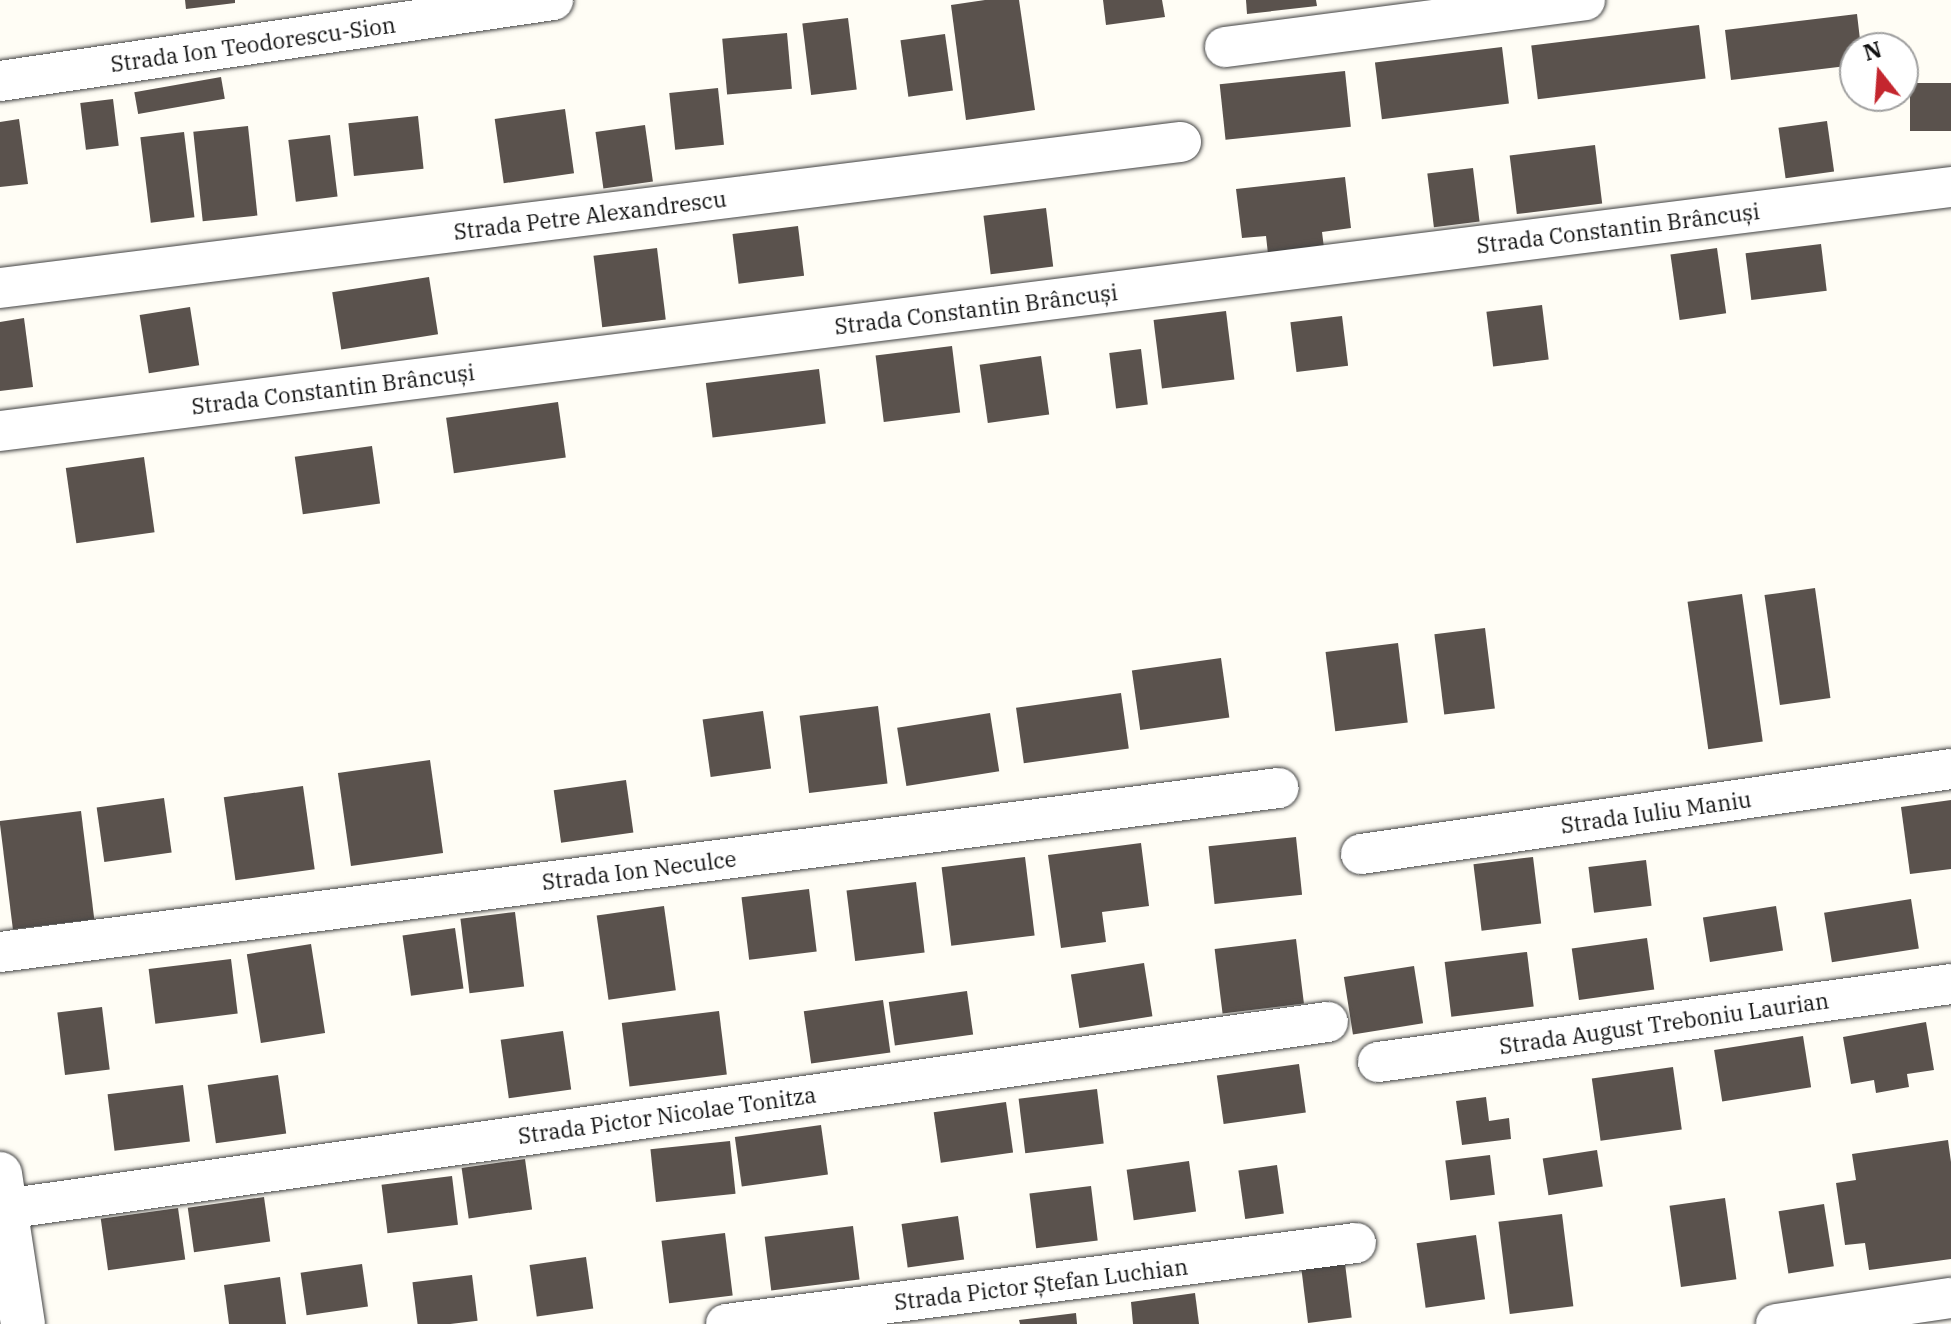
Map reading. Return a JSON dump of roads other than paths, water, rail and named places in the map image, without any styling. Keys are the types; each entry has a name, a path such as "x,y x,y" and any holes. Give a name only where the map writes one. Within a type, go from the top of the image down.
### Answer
{"street":[{"name":"Strada Ion Teodorescu-Sion","path":"0,81 553,0"},
{"path":"1225,47 1585,0"},
{"name":"Strada Petre Alexandrescu","path":"0,288 1181,142"},
{"name":"Strada Constantin Brâncuși","path":"0,431 1951,187"},
{"name":"Strada Iuliu Maniu","path":"1361,854 1951,769"},
{"name":"Strada Ion Neculce","path":"0,952 1279,788"},
{"name":"Strada August Treboniu Laurian","path":"1378,1062 1951,984"},
{"name":"Strada Pictor Nicolae Tonitza","path":"4,1219 1328,1022"},
{"path":"4,1219 23,1324"},
{"name":"Strada Pictor Ștefan Luchian","path":"726,1324 1356,1243"},
{"path":"1776,1324 1951,1298"}]}
